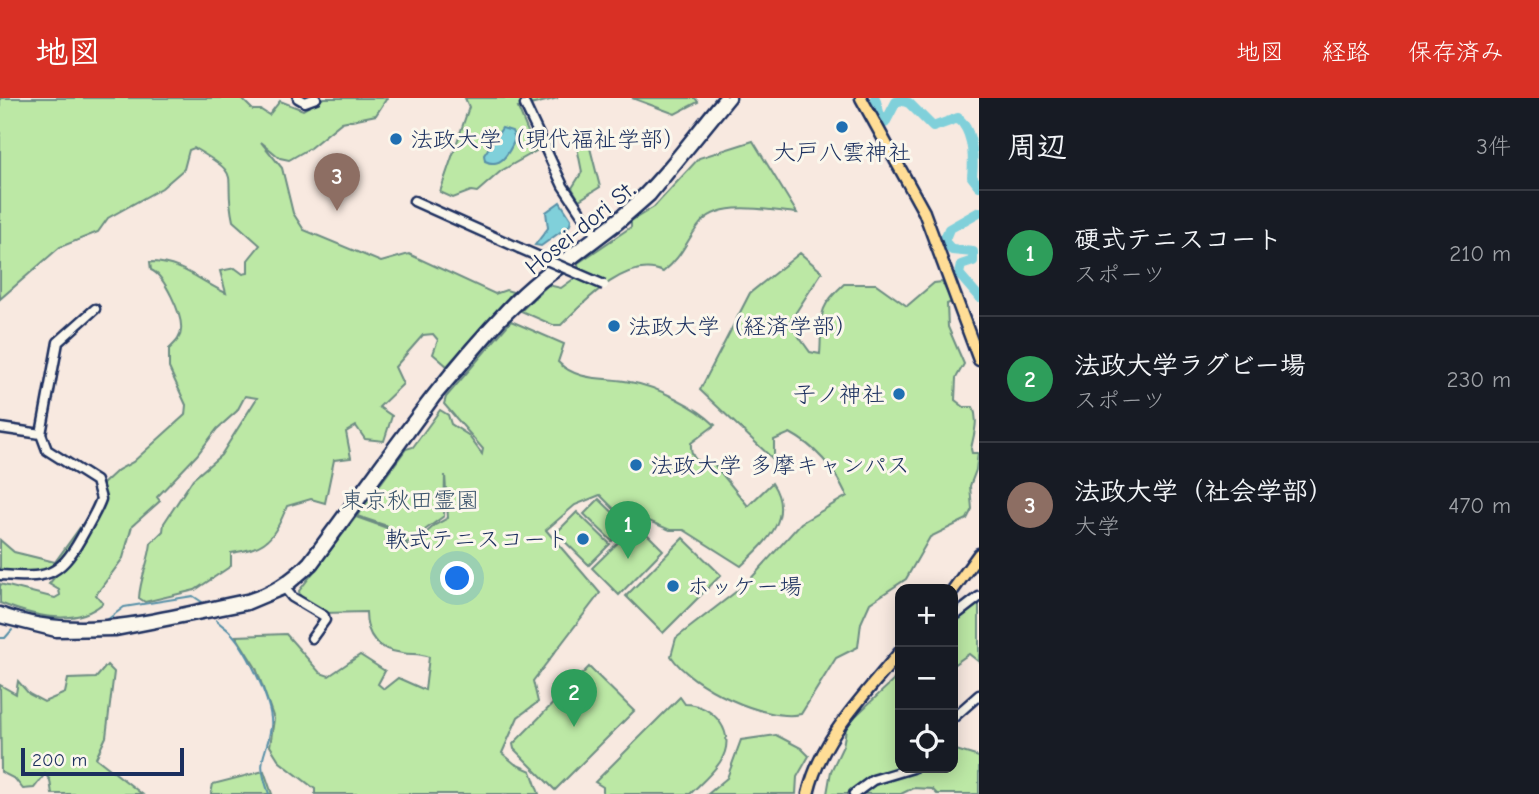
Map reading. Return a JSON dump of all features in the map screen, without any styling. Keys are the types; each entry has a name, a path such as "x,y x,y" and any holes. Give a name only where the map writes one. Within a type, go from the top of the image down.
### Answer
{"main road":[{"path":"864,100 923,212 979,360"},
{"path":"957,584 979,554"},
{"path":"808,794 820,757 831,739 895,660"}],"street":[{"path":"298,98 305,102 316,98"},
{"name":"Hosei-dori St.","path":"597,237 653,185 723,98"},
{"name":"Hosei-dori St.","path":"283,586 313,565 436,397 500,318 657,189 732,98"},
{"path":"525,105 563,186 597,237"},
{"path":"414,201 444,219 480,230 490,239 605,285"},
{"path":"0,575 41,577 60,569 69,560 101,499 96,481 47,450 41,435 58,342 95,309"},
{"path":"0,428 41,435"},
{"path":"0,612 54,625 115,625 247,599 283,586"},
{"path":"0,618 56,632 115,631 247,605 283,586"},
{"path":"283,586 324,616 325,620 312,638"},
{"path":"958,613 979,597"},
{"path":"958,714 979,695"},
{"path":"854,794 873,780 896,773"}],"green space":[{"path":"0,98 241,98 253,110 261,110 269,115 280,101 303,110 324,98 387,98 376,115 342,122 310,148 289,160 280,158 261,142 282,168 293,213 304,230 381,262 409,254 495,294 506,290 513,292 447,366 433,354 438,340 433,334 423,335 395,367 403,384 379,407 392,416 384,441 365,439 356,426 346,432 351,458 334,460 325,503 311,499 287,506 268,540 253,548 231,553 231,566 195,590 145,602 139,598 151,543 163,531 164,523 193,479 221,455 257,398 245,396 237,411 217,429 197,455 157,497 160,501 132,526 123,558 96,595 103,603 92,611 67,617 39,615 12,608 0,603 0,584 55,598 60,595 59,590 49,584 58,573 53,567 45,572 0,573 0,540 14,552 55,562 89,515 95,518 104,501 103,484 118,470 133,462 185,415 186,405 169,368 169,349 181,333 179,315 167,287 151,270 150,262 181,269 226,293 220,271 235,268 243,274 248,273 248,260 260,245 233,221 229,177 226,171 194,148 189,150 184,169 162,188 108,218 98,232 60,247 0,299"},
{"path":"465,98 558,98 518,108 536,151 501,171 477,192 471,191 453,198 440,192 469,107"},
{"path":"632,98 695,98 698,102 675,114"},
{"path":"753,141 797,213 745,208 719,211 699,225 679,255 663,272 649,268 621,275 593,294 561,325 553,325 521,311 548,285 561,288 579,275 578,263 631,227 631,221 654,207 699,158"},
{"path":"576,142 589,144 600,187 579,200 572,188 582,172"},
{"path":"800,253 822,272 789,323 810,352 820,354 824,309 834,293 844,284 876,284 907,306 934,283 942,282 952,302 947,304 948,327 964,364 956,378 955,400 964,407 973,407 975,412 975,432 971,449 972,453 978,453 970,486 972,509 967,519 930,537 906,579 870,603 861,623 858,647 836,658 801,714 769,713 730,699 694,679 671,656 676,638 746,584 801,523 847,496 824,460 808,445 790,433 774,440 774,460 700,390 750,293"},
{"name":"東京秋田霊園","path":"511,321 564,344 558,362 574,373 652,388 707,418 715,425 691,443 696,460 703,464 713,463 748,506 772,483 778,496 779,519 767,539 741,566 684,530 670,530 649,521 629,524 600,495 575,505 546,530 600,593 533,681 538,702 518,717 502,753 515,764 531,771 539,794 315,794 315,789 280,762 270,746 274,719 256,668 236,636 286,634 320,673 329,676 360,655 385,671 378,684 384,689 398,678 425,690 429,657 385,649 374,640 368,628 366,612 323,613 300,596 299,591 356,517 387,528 410,547 435,525 448,518 445,475 444,516 407,543 387,526 357,516 406,449 413,447 440,410 448,415 451,424 468,435 482,454 483,449 444,404 446,397"},
{"name":"軟式テニスコート","path":"599,499 627,526 612,541 584,514"},
{"name":"軟式テニスコート","path":"577,512 610,544 589,565 556,533"},
{"path":"637,524 663,550 619,595 592,568"},
{"name":"ホッケー場","path":"683,538 721,575 663,633 626,596"},
{"path":"979,599 979,662 969,654 958,662 958,613"},
{"path":"107,665 114,672 106,737 96,758 142,794 52,794 50,780 45,774 34,788 23,789 15,779 1,772 0,685 16,694 18,681 29,694 44,702 65,693 68,679 96,678"},
{"path":"589,667 634,711 555,790 514,749 513,744"},
{"path":"895,677 895,773 958,773 958,751 979,757 979,794 937,794 932,789 913,788 901,794 827,794 831,771 843,746 847,724"},
{"path":"680,697 685,704 695,705 713,715 725,731 725,751 717,766 690,794 603,794 603,787 595,782"},
{"path":"776,735 801,748 809,756 797,777 796,794 708,794 727,778 741,740"},
{"path":"264,771 272,794 211,794 213,784"}],"water":[{"path":"502,128 512,131 515,139 510,149 504,158 496,163 485,161 484,155"},
{"path":"560,202 571,219 570,225 541,246 535,245 548,228 546,212"}],"waterway":[{"path":"875,98 881,119 885,123 896,102 901,100 909,103 933,127 958,118 970,138 973,153 972,177 979,186"},
{"path":"979,212 949,229 944,241 952,250 973,252 973,261 961,265 959,274 979,297"},
{"path":"107,620 124,607 193,596 202,602"},
{"path":"216,620 230,632 245,652 268,705 271,727 262,764 269,794"},
{"path":"0,638 5,638 12,630"}],"place":[{"name":"大戸八雲神社","path":"842,127"},
{"name":"法政大学（現代福祉学部）","path":"396,139"},
{"name":"法政大学（社会学部）","path":"337,211"},
{"name":"法政大学（経済学部）","path":"614,326"},
{"name":"子ノ神社","path":"899,394"},
{"name":"法政大学 多摩キャンパス","path":"636,465"},
{"name":"軟式テニスコート","path":"583,539"},
{"name":"硬式テニスコート","path":"628,559"},
{"name":"ホッケー場","path":"673,586"},
{"name":"法政大学ラグビー場","path":"574,727"}]}
